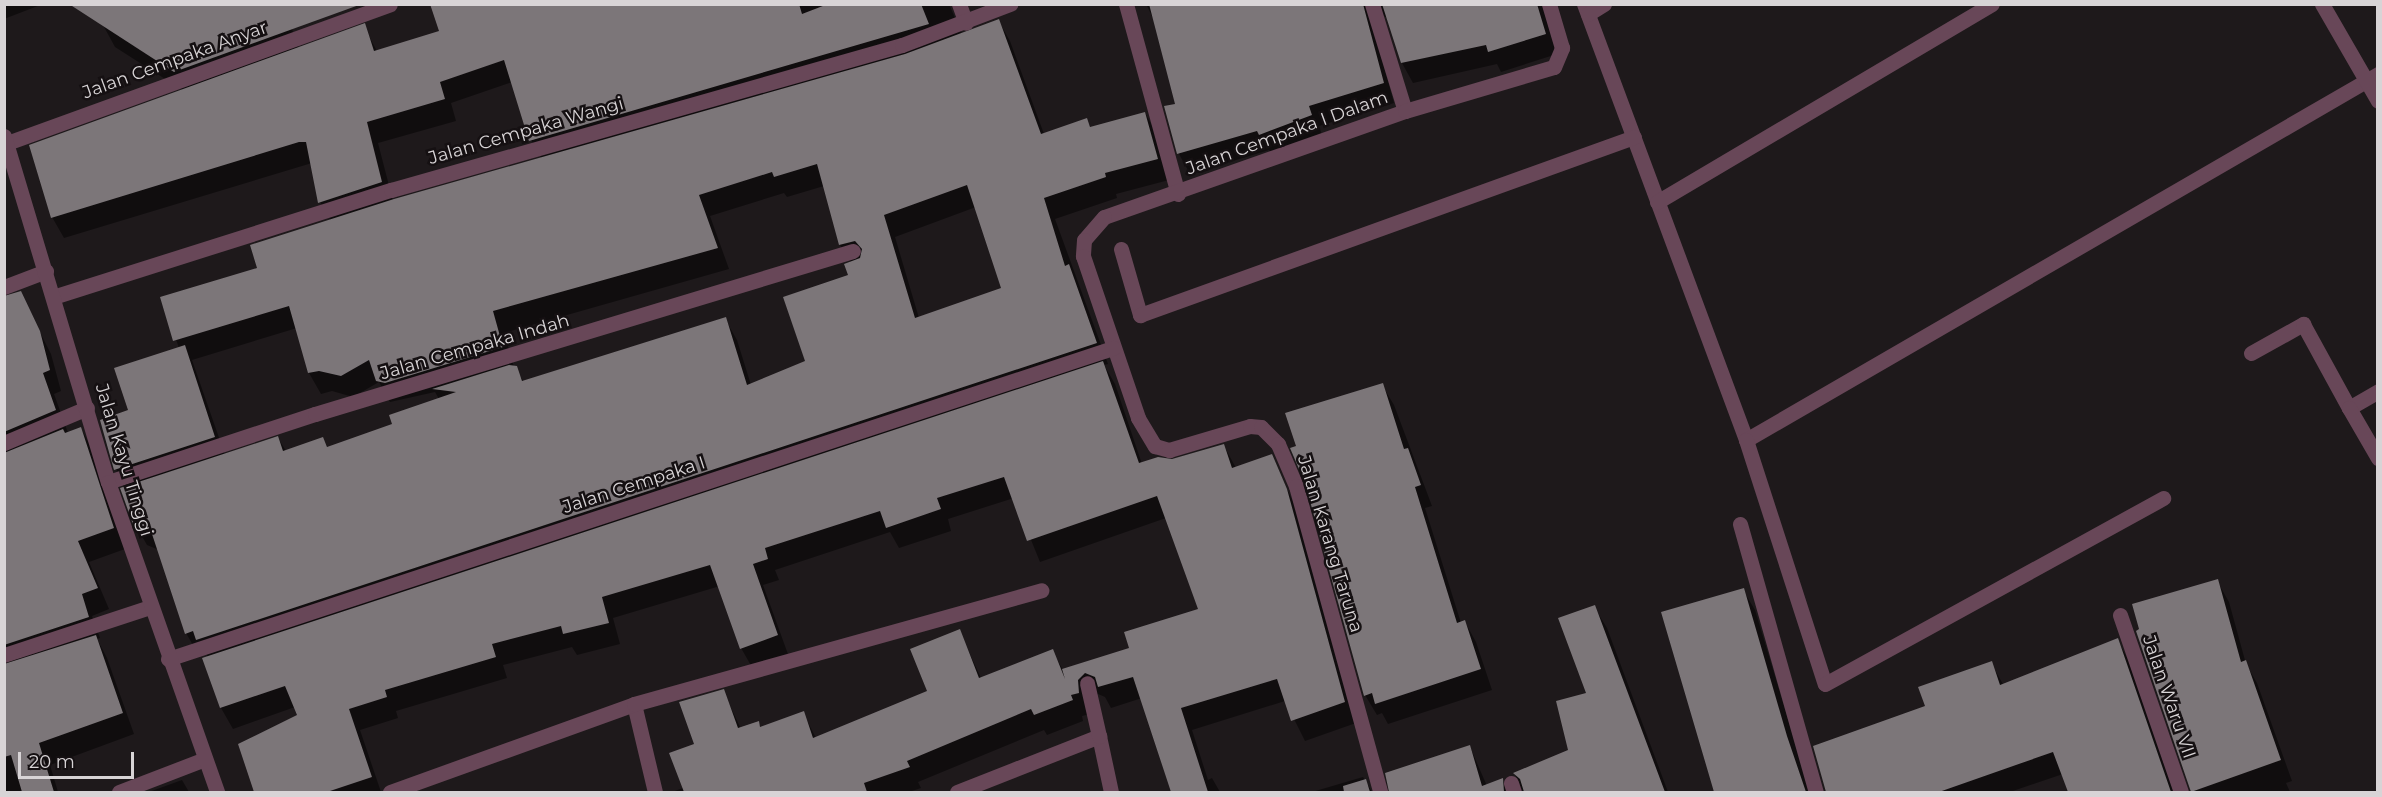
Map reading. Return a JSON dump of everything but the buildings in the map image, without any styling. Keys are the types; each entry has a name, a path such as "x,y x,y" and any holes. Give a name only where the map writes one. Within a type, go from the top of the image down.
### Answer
{"street":[{"name":"Jalan Cempaka Anyar","path":"6,139 390,4"},
{"path":"959,4 966,23"},
{"name":"Jalan Cempaka Wangi","path":"53,297 392,190 902,45 966,23 1010,4"},
{"path":"1126,4 1178,194"},
{"name":"Jalan Cempaka I Dalam","path":"1111,214 1178,194 1406,111 1372,4"},
{"path":"1406,111 1554,67 1562,48 1550,4"},
{"path":"1604,4 1586,9 1746,440 1825,684 2163,498"},
{"path":"1657,202 1992,4"},
{"path":"2322,4 2372,77 2378,101"},
{"path":"1746,440 2372,77"},
{"path":"1121,249 1140,315 1634,137"},
{"name":"Jalan Kayu Tinggi","path":"6,139 108,482 168,659 217,792"},
{"name":"Jalan Karang Taruna","path":"1111,214 1091,228 1083,256 1138,418 1161,449 1250,426 1261,426 1278,444 1296,486 1380,792"},
{"name":"Jalan Cempaka Indah","path":"108,482 315,414 853,250"},
{"path":"4,287 45,271"},
{"path":"2251,353 2303,324 2378,458"},
{"name":"Jalan Cempaka I","path":"168,659 1113,348"},
{"path":"2349,408 2378,391"},
{"path":"4,443 87,408"},
{"path":"1740,524 1816,792"},
{"path":"390,792 634,704 1041,590"},
{"path":"4,655 150,607"},
{"name":"Jalan Waru VII","path":"2120,615 2181,792"},
{"path":"1087,683 1111,792"},
{"path":"634,704 655,792"},
{"path":"957,792 1099,736"},
{"path":"119,792 205,759"}]}
